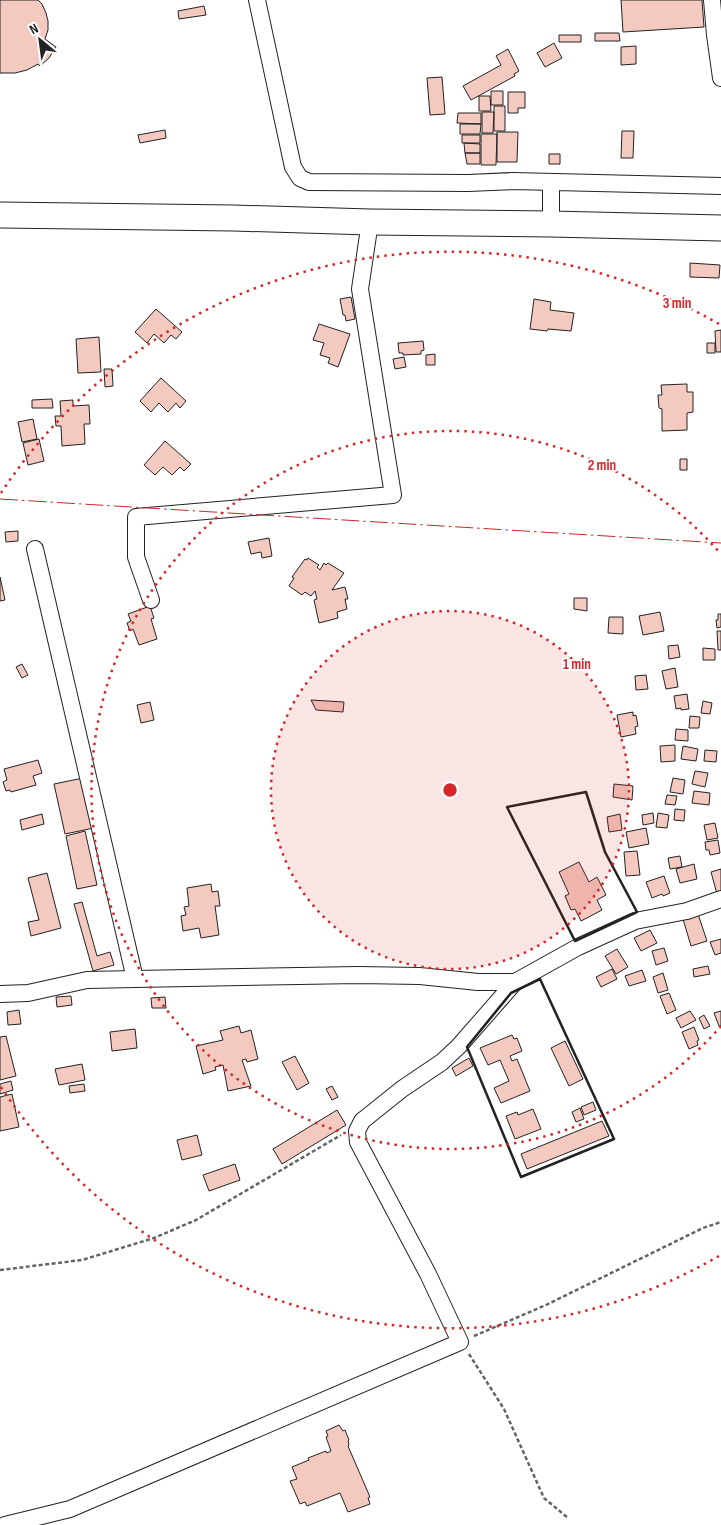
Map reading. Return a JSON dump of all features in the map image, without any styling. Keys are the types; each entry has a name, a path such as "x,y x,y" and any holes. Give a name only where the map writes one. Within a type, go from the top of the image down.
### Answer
{"highway":[{"path":"0,215 721,228"}],"street":[{"path":"257,0 293,167 300,178 309,182 551,182 721,186"},
{"path":"712,0 721,78"},
{"path":"551,182 551,224"},
{"path":"151,600 136,557 136,517 393,495 360,289 370,222"},
{"path":"35,550 135,979"},
{"path":"5,1525 70,1509 460,1342 428,1274 358,1142 357,1130 362,1121 442,1062 460,1046 515,982 578,947 635,921 687,911 721,898"},
{"path":"0,993 28,993 87,980 358,975 420,976 478,982 515,982"}],"path":[{"path":"0,1270 82,1260 154,1238 196,1220 345,1132 357,1130"},
{"path":"568,1518 544,1498 504,1409 460,1342 546,1305 703,1228 721,1222"}],"building":[{"path":"0,0 38,0 42,4 48,21 45,39 56,47 49,58 40,66 38,64 27,70 15,73 0,73"},
{"path":"621,0 702,0 704,27 623,32"},
{"path":"204,6 206,15 179,19 178,11"},
{"path":"595,33 619,33 620,41 595,41"},
{"path":"559,35 581,35 581,42 559,42"},
{"path":"554,43 562,58 545,67 537,53"},
{"path":"636,46 636,64 621,65 621,47"},
{"path":"508,49 519,71 514,74 515,76 471,100 463,86 501,65 496,56"},
{"path":"442,77 445,114 430,115 427,78"},
{"path":"491,91 503,91 503,105 491,105"},
{"path":"508,92 525,92 525,108 518,108 518,113 508,113"},
{"path":"479,96 490,96 491,111 479,111"},
{"path":"494,106 505,106 505,131 494,131"},
{"path":"482,112 494,112 493,133 482,133"},
{"path":"458,113 481,113 481,124 457,123"},
{"path":"460,124 481,124 480,134 460,134"},
{"path":"165,130 166,138 140,143 138,135"},
{"path":"622,131 634,131 633,158 621,158"},
{"path":"497,132 518,132 517,162 497,162"},
{"path":"481,134 497,134 496,165 481,165"},
{"path":"462,135 480,135 480,143 462,143"},
{"path":"464,143 480,144 480,153 465,153"},
{"path":"465,153 480,153 480,164 467,164"},
{"path":"549,154 560,154 560,164 549,164"},
{"path":"690,263 720,265 719,278 690,277"},
{"path":"351,297 355,319 346,321 340,299"},
{"path":"534,299 551,302 550,310 574,313 571,331 530,329"},
{"path":"156,309 182,332 176,339 171,335 164,343 154,334 147,343 135,332"},
{"path":"319,324 350,334 338,367 328,363 330,358 320,355 324,343 313,340"},
{"path":"721,330 721,352 716,352 715,331"},
{"path":"99,337 101,372 78,373 76,339"},
{"path":"423,341 424,350 421,351 421,354 403,355 403,353 399,353 398,343"},
{"path":"707,343 715,343 715,353 707,353"},
{"path":"435,354 435,365 426,365 426,355"},
{"path":"404,357 406,367 395,369 393,359"},
{"path":"104,369 112,369 113,386 105,387"},
{"path":"161,378 186,401 180,408 176,403 168,412 159,403 151,412 140,401"},
{"path":"687,384 687,392 693,392 693,412 687,413 687,430 662,431 662,409 659,408 658,395 662,395 661,385"},
{"path":"52,399 53,408 32,408 32,400"},
{"path":"73,400 73,406 89,405 90,424 84,424 85,444 62,446 61,426 56,426 55,416 61,416 60,401"},
{"path":"33,419 37,439 22,442 18,422"},
{"path":"39,439 44,461 28,465 23,443"},
{"path":"165,441 191,464 184,471 180,467 172,475 163,467 155,475 144,465"},
{"path":"680,459 687,459 687,470 680,470"},
{"path":"18,531 18,541 6,542 5,532"},
{"path":"269,538 272,556 262,558 261,552 251,554 248,542"},
{"path":"308,558 319,565 317,567 320,570 324,563 326,565 328,563 344,573 332,590 345,587 348,599 345,599 347,609 337,612 338,618 319,623 314,600 317,599 315,591 311,596 305,592 302,595 289,586 294,578 292,577 305,559 307,560"},
{"path":"0,577 5,600 0,601"},
{"path":"574,598 587,598 587,611 574,609"},
{"path":"150,606 154,618 151,619 157,639 139,645 133,629 130,631 127,623 131,621 128,614"},
{"path":"660,612 664,631 643,635 639,616"},
{"path":"718,614 721,614 721,627 717,628 716,620 718,620"},
{"path":"609,617 623,617 623,634 608,633"},
{"path":"717,631 721,631 721,650 718,650"},
{"path":"678,645 680,657 669,659 668,646"},
{"path":"703,648 715,649 715,660 703,660"},
{"path":"22,664 28,675 22,678 16,667"},
{"path":"675,668 678,687 666,689 662,671"},
{"path":"646,675 648,689 636,690 635,676"},
{"path":"687,694 689,709 676,709 674,696"},
{"path":"311,700 344,702 343,712 316,710"},
{"path":"703,701 712,703 710,714 701,713"},
{"path":"150,702 154,720 141,723 137,705"},
{"path":"633,712 633,716 636,715 638,726 635,727 636,734 621,737 617,715"},
{"path":"690,716 700,717 699,728 689,728"},
{"path":"676,729 688,730 688,741 675,740"},
{"path":"675,745 675,761 661,762 660,746"},
{"path":"683,746 698,749 696,761 681,759"},
{"path":"705,750 717,751 716,762 704,761"},
{"path":"38,760 42,773 33,776 36,785 11,792 10,790 6,791 3,782 7,780 4,769"},
{"path":"695,771 708,773 705,787 692,784"},
{"path":"83,778 94,828 65,834 54,784"},
{"path":"673,778 685,780 683,794 670,792"},
{"path":"614,784 633,786 632,800 613,797"},
{"path":"694,791 710,793 709,805 692,803"},
{"path":"667,795 677,796 675,805 665,804"},
{"path":"675,809 685,810 684,821 674,820"},
{"path":"653,813 654,823 643,825 642,815"},
{"path":"658,813 669,815 667,828 656,827"},
{"path":"42,814 44,824 22,830 20,820"},
{"path":"620,814 622,830 609,832 607,817"},
{"path":"715,823 718,838 707,840 704,825"},
{"path":"646,828 649,844 629,848 626,832"},
{"path":"85,831 97,885 77,889 66,836"},
{"path":"718,840 720,853 710,855 709,850 706,850 705,842"},
{"path":"637,851 640,875 626,876 624,852"},
{"path":"680,856 682,867 670,869 668,858"},
{"path":"579,862 589,882 597,877 606,895 597,900 602,910 581,921 575,909 571,910 565,896 569,894 559,872"},
{"path":"694,864 697,879 680,883 676,869"},
{"path":"721,869 721,892 717,894 711,872"},
{"path":"47,873 61,928 31,936 28,922 39,920 28,878"},
{"path":"664,876 670,893 652,898 646,882"},
{"path":"211,884 212,892 218,891 220,906 215,906 219,935 201,938 199,928 183,931 181,916 186,915 184,907 189,906 187,888"},
{"path":"82,902 97,956 110,952 114,965 93,971 74,904"},
{"path":"698,914 707,941 691,946 683,919"},
{"path":"650,930 657,943 641,951 634,938"},
{"path":"721,939 721,953 715,955 710,942"},
{"path":"664,948 668,961 656,965 652,951"},
{"path":"617,949 628,967 616,974 605,956"},
{"path":"708,966 710,974 694,977 693,969"},
{"path":"612,969 617,979 601,987 596,977"},
{"path":"642,970 646,981 629,986 625,976"},
{"path":"663,973 668,990 658,993 653,977"},
{"path":"669,993 676,1010 667,1014 660,996"},
{"path":"71,996 72,1005 57,1007 56,997"},
{"path":"165,997 166,1008 152,1008 151,998"},
{"path":"19,1010 21,1024 8,1025 7,1012"},
{"path":"690,1011 696,1020 681,1028 676,1018"},
{"path":"721,1011 721,1026 719,1026 714,1013"},
{"path":"704,1015 710,1026 704,1029 699,1018"},
{"path":"239,1026 241,1033 251,1030 258,1059 247,1062 246,1059 242,1060 251,1086 228,1091 223,1065 215,1067 216,1070 203,1074 196,1046 223,1040 220,1031"},
{"path":"694,1027 699,1040 697,1041 698,1045 689,1049 682,1032"},
{"path":"135,1029 137,1048 112,1051 110,1032"},
{"path":"512,1035 514,1039 517,1038 522,1051 510,1056 512,1061 517,1059 530,1091 501,1103 494,1088 509,1081 500,1060 488,1065 480,1048"},
{"path":"6,1036 16,1076 0,1080 0,1037"},
{"path":"565,1041 583,1079 569,1086 551,1048"},
{"path":"295,1056 309,1083 297,1090 282,1062"},
{"path":"469,1058 473,1066 456,1076 452,1068"},
{"path":"82,1064 85,1080 59,1085 55,1069"},
{"path":"11,1081 13,1090 0,1094 0,1084"},
{"path":"84,1084 85,1091 70,1093 69,1086"},
{"path":"332,1086 338,1097 332,1100 326,1089"},
{"path":"12,1094 19,1127 0,1131 0,1097"},
{"path":"593,1102 596,1110 584,1115 581,1107"},
{"path":"580,1108 584,1119 576,1122 572,1112"},
{"path":"533,1109 541,1129 515,1139 506,1116 517,1112 518,1115"},
{"path":"337,1110 346,1125 282,1164 273,1149"},
{"path":"602,1121 609,1136 527,1169 521,1154"},
{"path":"197,1135 202,1155 182,1160 177,1140"},
{"path":"235,1164 240,1180 209,1191 203,1175"},
{"path":"339,1425 343,1431 345,1430 349,1440 348,1446 370,1497 368,1498 370,1504 348,1512 340,1493 307,1506 305,1502 300,1504 290,1481 297,1479 292,1467 309,1460 308,1458 331,1451 326,1431"}],"wall":[{"path":"586,792 605,852 637,912 575,941 507,807 586,792"},
{"path":"540,979 614,1139 521,1177 467,1047 511,993 540,979"}],"power":[{"path":"0,499 721,543"}]}
